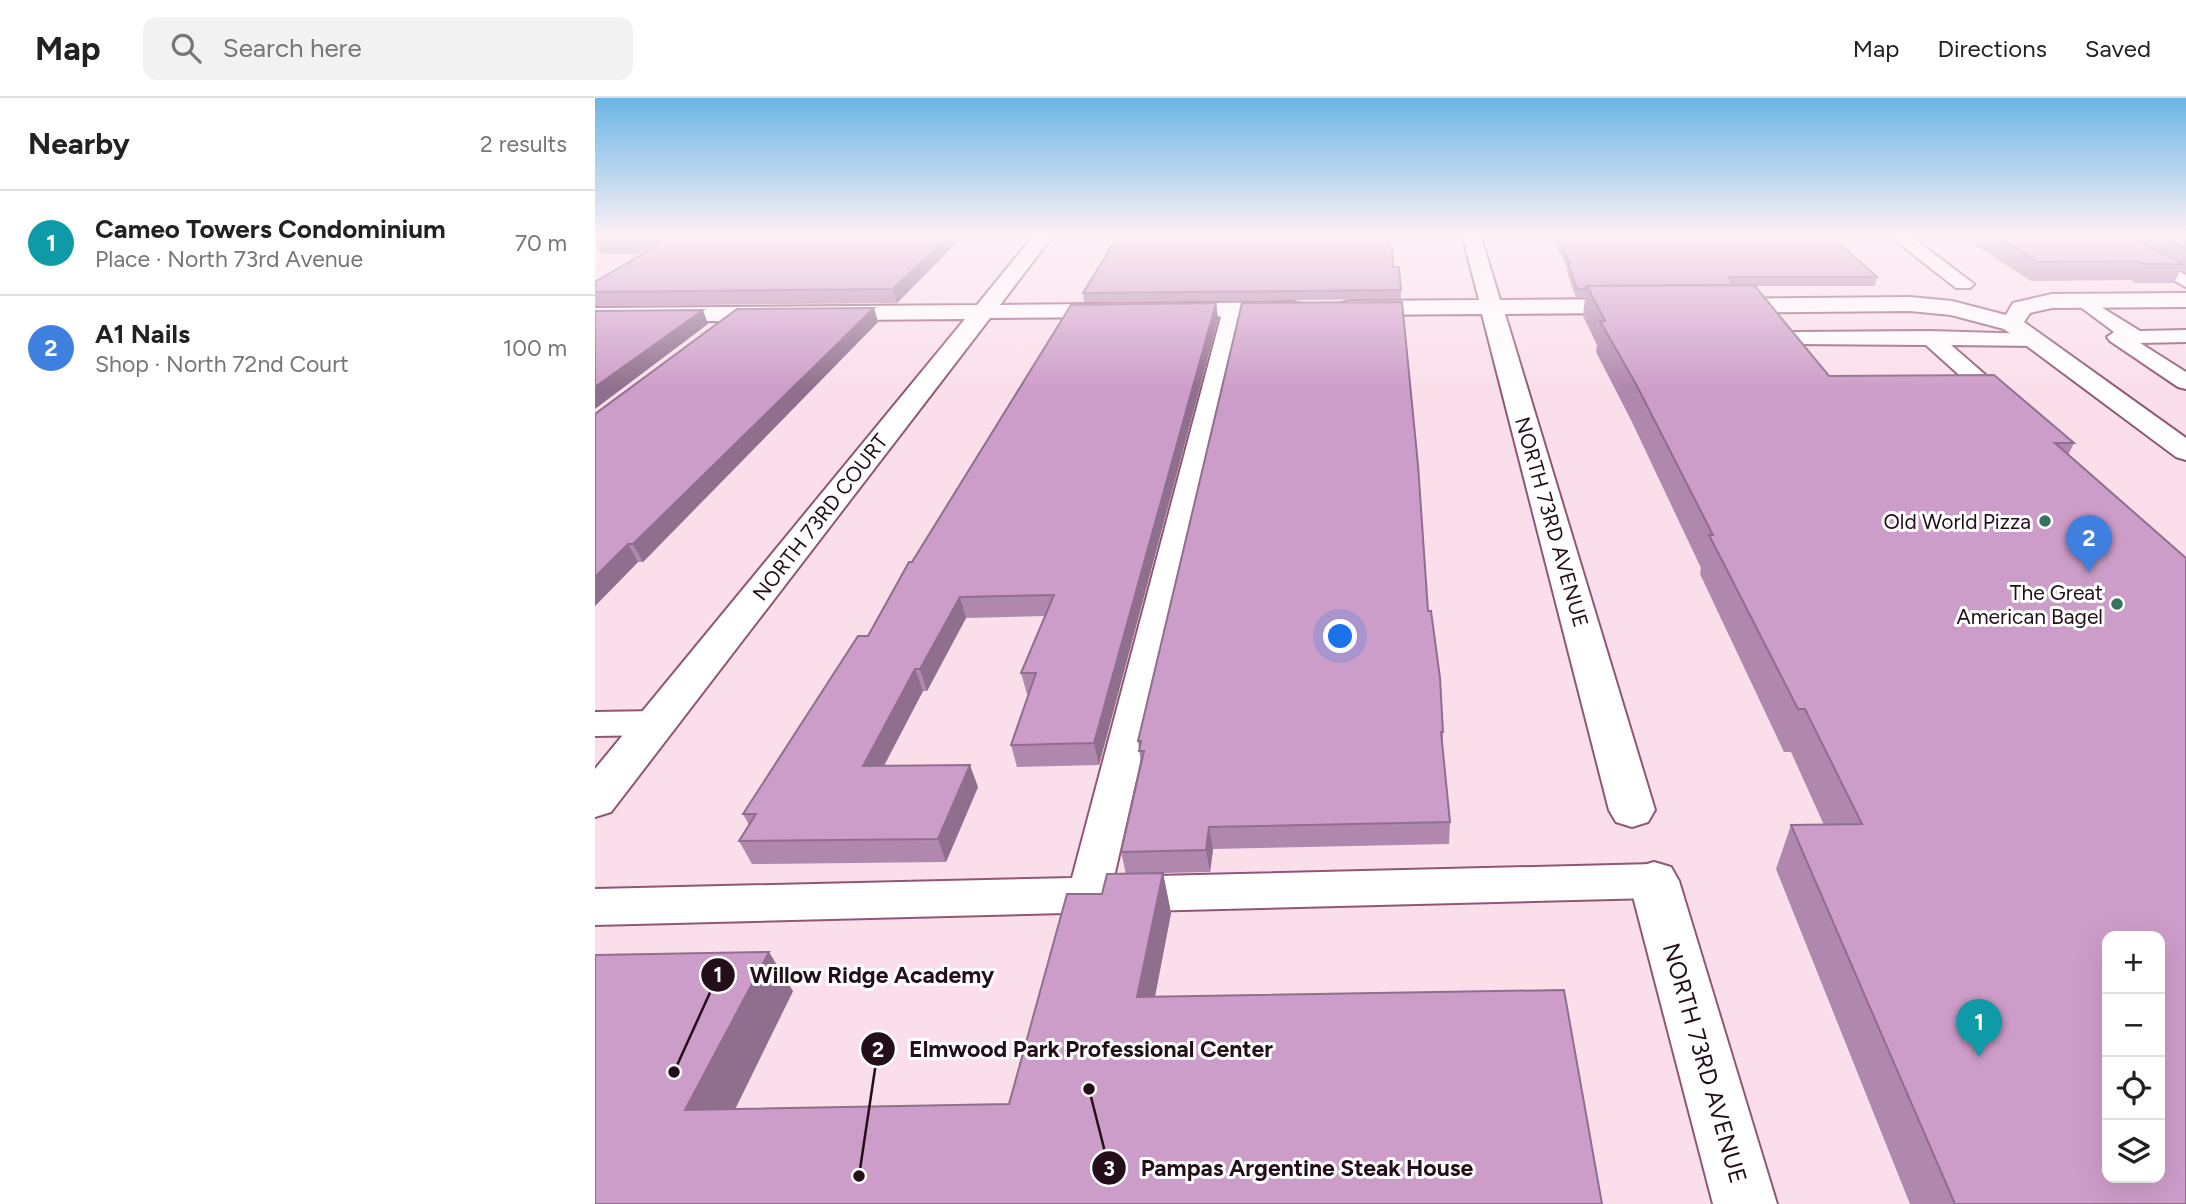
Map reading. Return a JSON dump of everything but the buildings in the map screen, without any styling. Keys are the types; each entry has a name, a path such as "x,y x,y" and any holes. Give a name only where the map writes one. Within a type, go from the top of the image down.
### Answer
{"street":[{"name":"NORTH 73RD COURT","path":"598,791 657,723 1003,286"},
{"name":"NORTH 73RD AVENUE","path":"1486,286 1632,810"},
{"path":"2012,324 2021,308 2052,301 2186,300"},
{"path":"1701,306 1910,304 1952,308 2012,324 2186,451"},
{"path":"595,315 1659,306"},
{"name":"NORTH 73RD AVENUE","path":"1654,881 1745,1204"}],"lane":[{"path":"2080,300 2136,337"},
{"path":"1089,894 1233,309"},
{"path":"706,338 739,314"},
{"path":"2186,336 2117,337 2186,382"},
{"path":"1929,337 2021,419"},
{"path":"1794,338 1929,337 2034,340"},
{"path":"595,724 657,723"},
{"path":"595,907 1654,881"}],"place":[{"name":"Old World Pizza","path":"2045,521"},
{"name":"A1 Nails","path":"2089,573"},
{"name":"The Great American Bagel","path":"2117,604"},
{"name":"Cameo Towers Condominium","path":"1979,1057"},
{"name":"Willow Ridge Academy","path":"674,1072"},
{"name":"Pampas Argentine Steak House","path":"1089,1089"},
{"name":"Elmwood Park Professional Center","path":"859,1176"}]}
